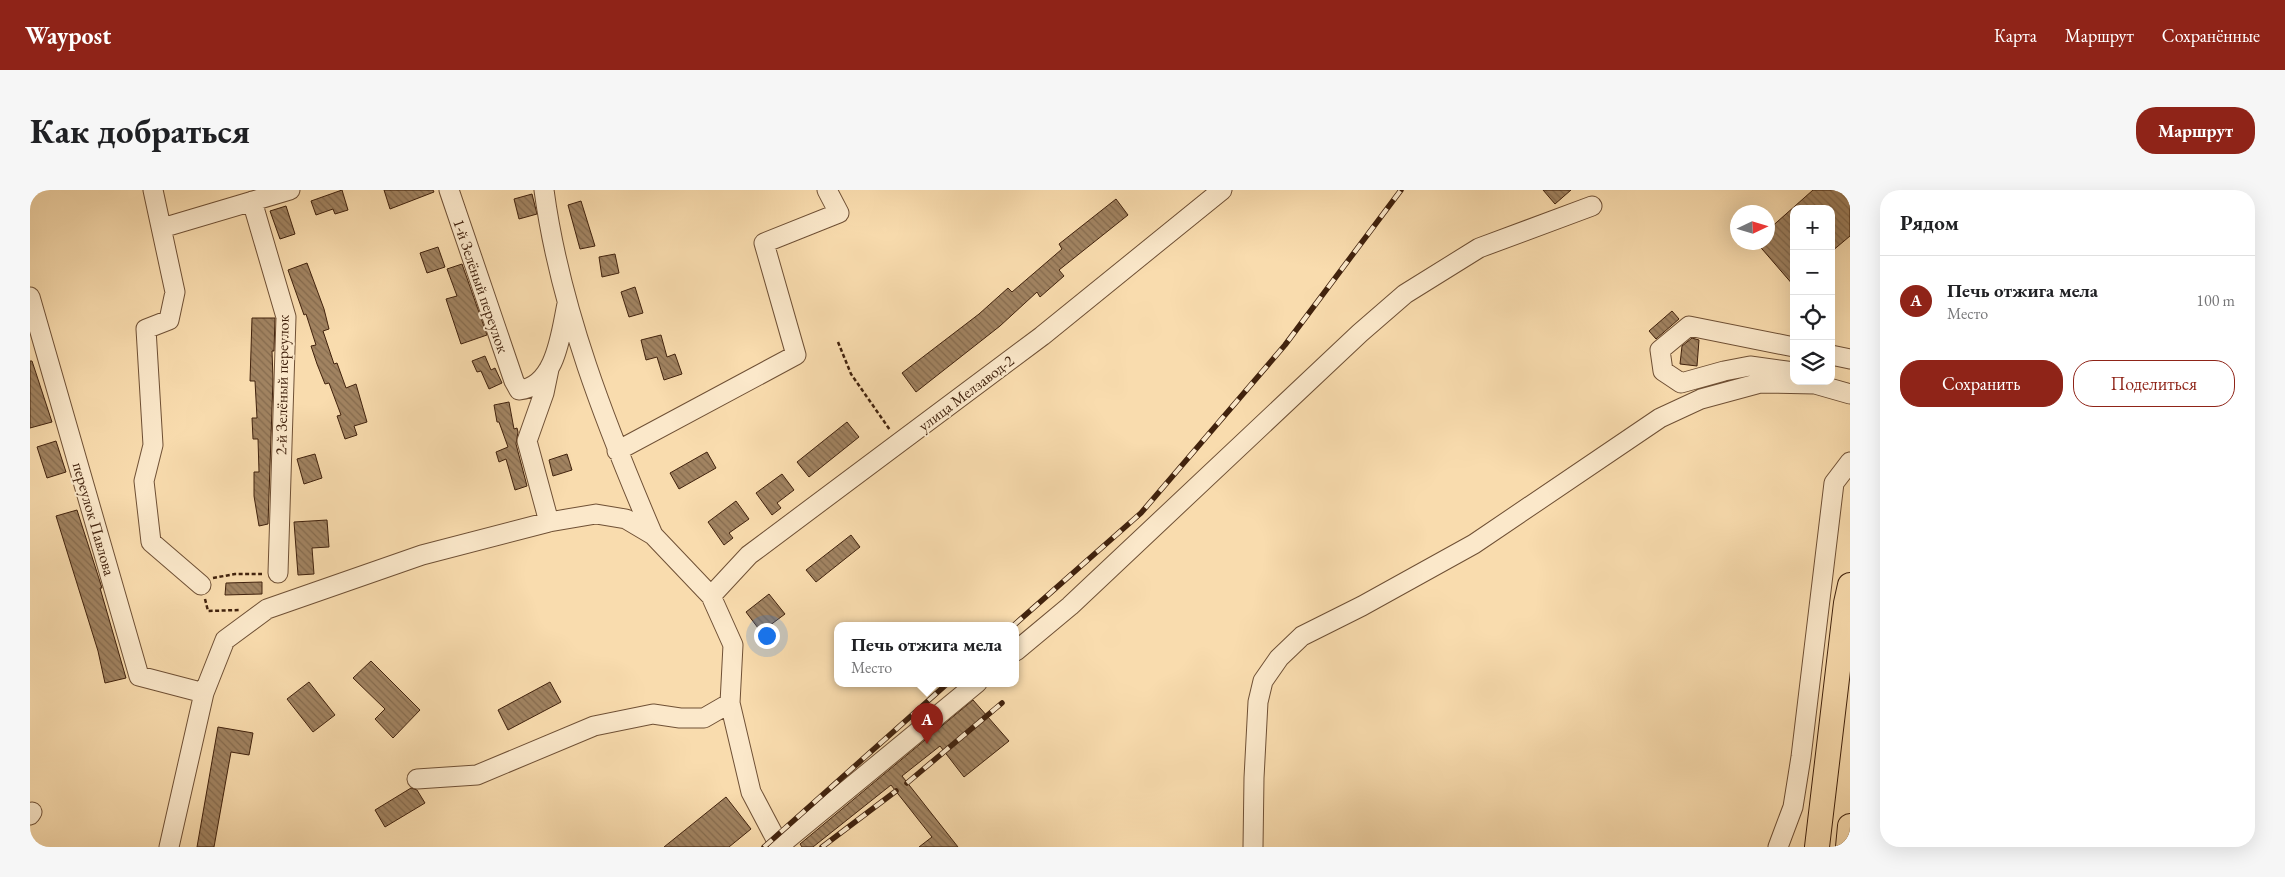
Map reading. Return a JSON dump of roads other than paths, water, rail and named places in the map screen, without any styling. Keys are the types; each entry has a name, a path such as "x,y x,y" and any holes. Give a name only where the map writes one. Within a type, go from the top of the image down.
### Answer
{"main road":[{"path":"1817,847 1850,585"},
{"path":"1848,847 1850,826"}],"street":[{"path":"153,190 175,292 169,320 146,329 153,445 144,481 150,542 201,585"},
{"path":"162,228 261,196 290,190"},
{"name":"1-й Зелёный переулок","path":"449,190 514,381 519,390 527,389 544,378 549,368"},
{"path":"544,190 567,304 617,451 653,535"},
{"path":"617,451 796,355 764,243 839,213 827,190"},
{"name":"улица Мелзавод-2","path":"711,596 749,555 1042,336 1222,190"},
{"name":"2-й Зелёный переулок","path":"261,196 286,317 278,572"},
{"path":"1019,648 1070,606 1353,340 1405,294 1478,248 1592,206"},
{"name":"переулок Павлова","path":"30,297 139,676 204,693"},
{"path":"549,522 527,441 544,393 549,368 560,342 567,304"},
{"path":"1790,346 1689,326 1660,350 1663,371 1681,384 1724,371 1750,366 1790,371"},
{"path":"1835,356 1850,359"},
{"path":"1835,378 1850,380"},
{"path":"1253,847 1258,702 1263,681 1279,658 1302,636 1362,606 1474,544 1660,418 1701,399 1760,383 1815,384 1850,394"},
{"path":"1778,847 1793,807 1801,757 1834,483 1850,462"},
{"path":"169,847 204,693 224,640 267,609 422,555 549,522 596,514 626,519 653,535 711,596 733,645 730,703 752,792 780,847 972,687"},
{"path":"417,779 477,775 594,726 653,714 680,718 704,718 730,703"}],"railway":[{"path":"1017,622 1141,513 1285,345 1401,190"},
{"path":"764,847 944,687"},
{"path":"907,783 1002,703"},
{"path":"822,847 896,791"}],"place":[{"name":"Печь отжига мела","path":"927,744"}]}
